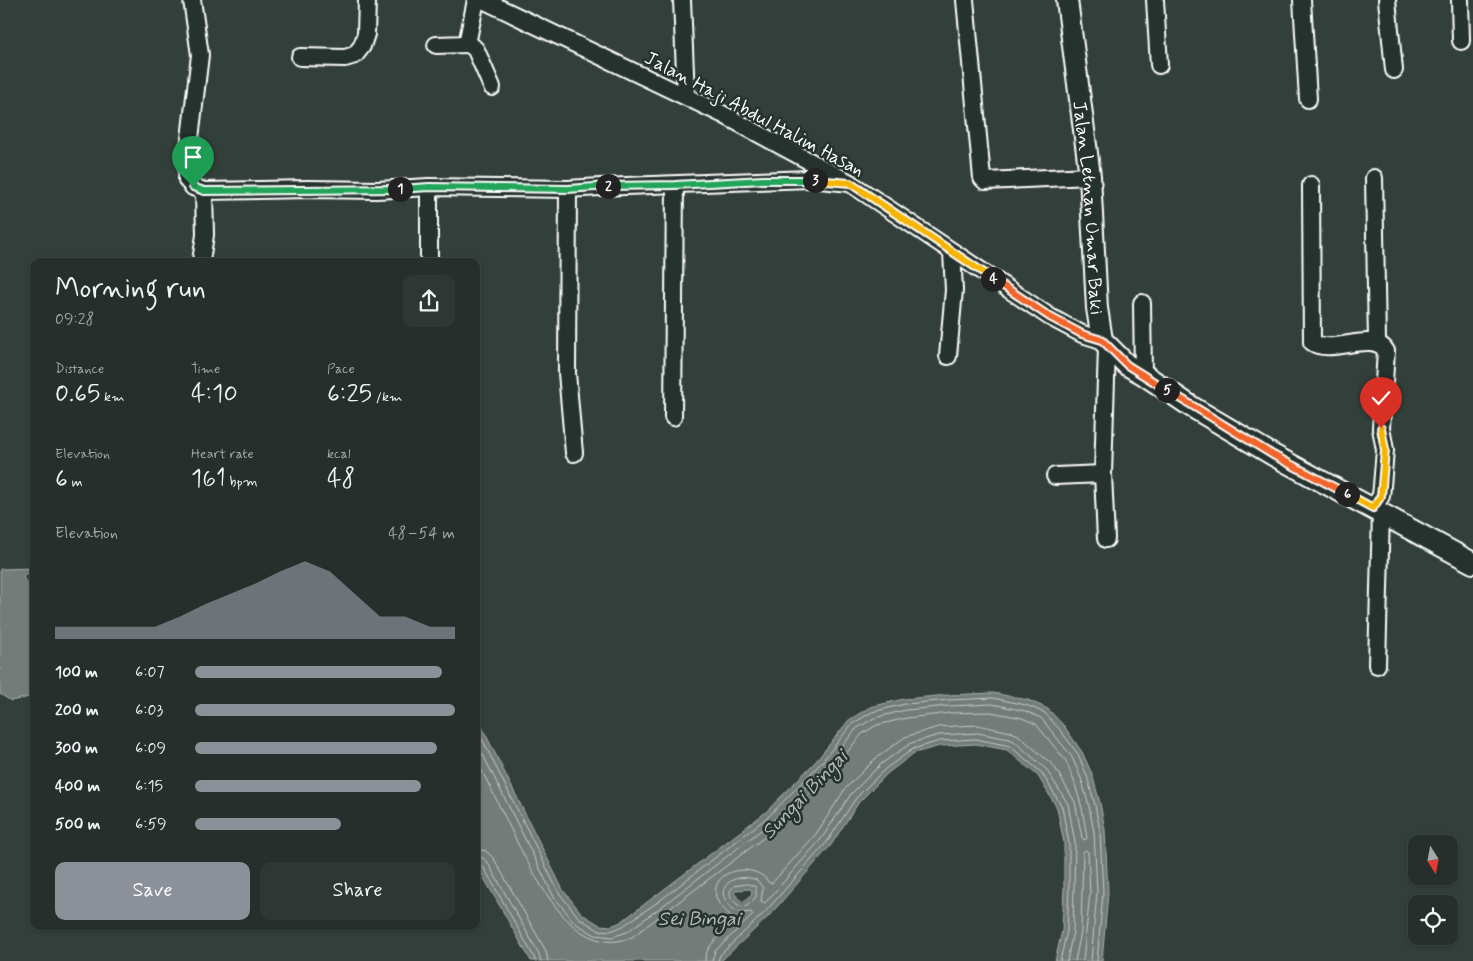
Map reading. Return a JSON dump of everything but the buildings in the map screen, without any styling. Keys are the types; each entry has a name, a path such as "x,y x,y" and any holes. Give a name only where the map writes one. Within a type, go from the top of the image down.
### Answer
{"street":[{"path":"192,0 200,55 188,154 187,180 193,187 204,191 378,190 429,187 568,189 810,179 850,183"},
{"path":"300,57 344,58 355,55 362,46 366,34 367,0"},
{"path":"467,44 476,0"},
{"name":"Jalan Haji Abdul Halim Hasan","path":"483,0 686,96 850,183 1050,317 1104,343"},
{"path":"682,0 686,96"},
{"path":"965,0 982,178 985,181 1090,176"},
{"name":"Jalan Letnan Umar Baki","path":"1066,0 1090,176 1097,308 1104,343"},
{"path":"1155,0 1159,65"},
{"path":"1302,0 1308,100"},
{"path":"1387,0 1394,70"},
{"path":"1460,0 1462,41"},
{"path":"436,45 467,44 472,46 476,50 492,87"},
{"path":"1374,178 1377,341"},
{"path":"674,417 675,185"},
{"path":"1310,185 1312,342 1316,345 1328,346 1377,341 1384,346 1387,357 1381,428 1385,450 1381,496 1377,510 1377,666"},
{"path":"429,187 429,258"},
{"path":"568,189 567,373 574,453"},
{"path":"201,258 205,235 204,191"},
{"path":"948,356 954,290 952,252"},
{"path":"1142,303 1143,374"},
{"path":"1104,343 1127,365 1192,407 1273,455 1473,563"},
{"path":"1104,343 1103,474 1106,539"},
{"path":"1055,476 1103,474"}],"water":[{"path":"30,568 30,574 26,574 23,577 30,584 30,697 11,701 0,694 0,569"},
{"name":"Sei Bingai","path":"993,693 1028,700 1048,709 1064,726 1082,752 1092,774 1105,830 1108,893 1102,961 1055,961 1062,931 1064,888 1064,843 1057,808 1038,776 1007,750 976,744 940,746 914,753 888,773 859,802 831,845 769,916 721,961 531,961 480,871 480,723 563,890 582,914 600,925 611,926 621,922 766,812 817,760 849,720 870,707 904,699","holes":["749,889 752,890 751,896 742,902 734,893 736,890"]}],"route":[{"path":"193,187 204,191 378,190 429,187 568,189 763,180 810,179 850,183 1050,317 1082,334 1102,340 1106,347 1127,365 1192,407 1273,455 1373,508 1381,496 1385,450 1381,428"}],"water label":[{"name":"Sungai Bingai","path":"804,794"}]}
